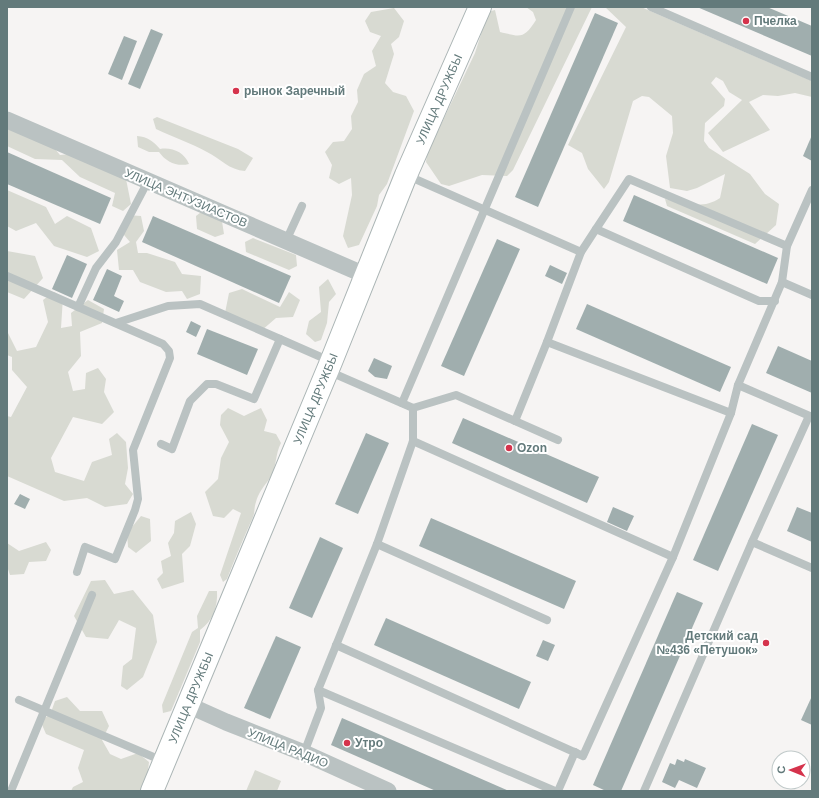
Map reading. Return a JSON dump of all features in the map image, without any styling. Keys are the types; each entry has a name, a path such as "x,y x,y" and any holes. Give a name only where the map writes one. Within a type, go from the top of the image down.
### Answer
{"street":[{"name":"УЛИЦА ДРУЖБЫ","path":"152,791 329,366 406,175 480,7"},
{"name":"УЛИЦА ЭНТУЗИАСТОВ","path":"7,120 365,275"},
{"name":"УЛИЦА РАДИО","path":"188,705 304,753 388,791"}],"lane":[{"path":"402,403 571,7"},
{"path":"651,7 812,77"},
{"path":"406,175 581,252"},
{"path":"515,421 581,252 629,179 787,246"},
{"path":"78,307 96,268 116,242 148,181"},
{"path":"336,645 583,756 673,557 731,413 738,385 775,301 782,282 787,246 812,190"},
{"path":"286,241 302,206"},
{"path":"596,229 759,301 775,301"},
{"path":"7,276 164,344 169,352 170,358 133,450 138,499 115,559 85,547 77,572"},
{"path":"782,282 812,295"},
{"path":"116,323 168,306 200,304 280,339 329,366 413,408 456,395 558,440"},
{"path":"161,444 172,449 190,402 207,384 216,384 254,399 280,339"},
{"path":"547,342 731,413"},
{"path":"644,791 752,542 810,417 738,385"},
{"path":"304,753 321,708 318,690 377,544 413,441 413,408"},
{"path":"413,441 673,557"},
{"path":"752,542 812,568"},
{"path":"377,544 547,620"},
{"path":"11,791 92,595"},
{"path":"318,690 557,791 575,752"},
{"path":"19,700 44,712 164,762"}],"shaded area":[{"path":"526,7 592,7 513,170 507,176 482,175 449,186 441,184 426,162 427,154 475,53 488,12 495,10 500,32 521,35 528,31 536,20 533,12"},
{"path":"605,7 641,7 812,81 812,97 795,93 778,96 763,95 749,102 770,130 723,152 708,133 742,100 729,92 723,81 716,77 711,83 725,99 724,106 705,123 704,141 709,148 750,174 765,194 779,204 776,225 755,244 667,206 665,199 686,204 700,205 713,202 720,198 725,174 697,188 687,191 670,188 666,156 673,133 672,116 649,97 642,96 633,101 609,182 604,189 588,169 582,153 568,145 626,27"},
{"path":"394,8 404,21 399,37 391,44 394,54 385,83 393,92 406,96 414,111 387,184 379,195 377,206 359,245 348,248 343,236 352,195 351,178 339,184 329,178 332,165 325,152 333,142 344,141 352,129 351,116 358,102 357,90 364,74 376,66 372,51 381,36 370,32 365,21 371,12"},
{"path":"157,117 238,149 253,158 245,171 234,169 201,149 156,129 153,119"},
{"path":"7,128 50,143 60,155 81,153 125,174 131,204 123,211 112,206 115,193 80,177 62,160 35,159 7,146"},
{"path":"137,136 150,140 160,149 169,149 181,153 189,164 180,165 172,163 165,159 159,152 149,152 138,147"},
{"path":"7,190 46,207 55,224 67,216 91,228 99,251 87,257 54,246 36,223 16,231 7,226"},
{"path":"205,209 221,215 224,234 215,237 197,229 196,216"},
{"path":"127,215 141,216 144,231 136,242 138,253 147,253 175,262 182,274 201,276 200,294 187,299 182,291 166,292 140,282 133,270 119,270 117,250 130,242 119,229"},
{"path":"253,238 296,255 297,266 289,270 246,252 245,242"},
{"path":"7,251 35,256 43,278 24,299 7,292"},
{"path":"328,279 336,294 329,302 327,323 321,340 315,342 306,334 309,321 321,312 319,287"},
{"path":"242,289 280,307 289,292 300,300 293,317 276,318 261,331 224,318 229,293"},
{"path":"54,292 63,297 61,328 72,326 71,313 88,300 104,309 102,323 80,332 81,356 68,372 73,391 85,389 86,373 98,368 106,379 104,392 114,412 102,424 73,417 51,458 55,472 84,481 92,462 112,455 109,439 117,433 126,442 128,468 125,484 133,494 127,504 105,507 87,498 64,501 7,476 7,416 11,417 27,387 12,370 12,357 7,355 7,331 17,351 36,347 48,322 43,300"},
{"path":"228,408 244,416 261,408 267,420 264,431 276,434 281,443 272,474 258,495 253,517 227,579 223,582 220,575 241,513 233,509 224,518 213,516 205,492 218,479 221,458 229,442 220,425 221,415"},
{"path":"191,512 196,524 190,546 182,554 184,582 162,589 157,579 163,573 161,561 171,556 168,543 174,533 175,521"},
{"path":"141,516 150,519 151,541 136,553 128,547 127,533"},
{"path":"46,542 51,550 46,561 29,562 24,574 10,575 7,566 7,543 19,551"},
{"path":"105,580 114,594 133,590 153,615 157,642 143,677 127,690 121,686 123,666 132,659 136,628 119,620 108,639 86,637 74,616 91,581"},
{"path":"209,591 217,591 217,602 214,613 205,626 200,630 200,642 171,711 163,713 162,705 192,632 198,628 197,616"},
{"path":"67,697 80,711 102,711 109,726 102,740 110,754 121,759 138,753 149,762 146,786 140,791 71,791 73,787 83,782 78,768 84,750 46,734 40,720 50,715 55,701"},
{"path":"255,770 281,781 277,791 246,791"}],"building":[{"path":"697,7 767,7 812,26 812,56"},
{"path":"595,13 618,23 538,207 515,197"},
{"path":"151,29 163,34 140,89 128,84"},
{"path":"124,36 137,41 122,80 108,74"},
{"path":"812,135 812,161 803,156"},
{"path":"7,152 111,198 100,224 7,184"},
{"path":"634,195 778,258 767,284 623,221"},
{"path":"153,216 291,276 279,303 142,242"},
{"path":"497,239 520,249 464,376 441,366"},
{"path":"67,255 87,264 72,298 52,289"},
{"path":"550,265 567,273 562,284 545,276"},
{"path":"107,269 122,276 114,296 124,301 119,312 93,300"},
{"path":"587,304 731,367 720,392 576,329"},
{"path":"191,321 201,326 196,337 186,332"},
{"path":"207,329 258,349 247,375 197,354"},
{"path":"778,346 812,361 812,393 766,373"},
{"path":"374,358 392,366 387,379 375,377 368,371"},
{"path":"463,418 599,477 587,503 452,443"},
{"path":"752,424 778,435 718,571 693,560"},
{"path":"366,433 389,443 358,514 335,504"},
{"path":"20,494 30,499 25,509 14,504"},
{"path":"613,507 634,516 627,531 607,522"},
{"path":"797,507 812,513 812,542 787,531"},
{"path":"431,518 576,581 564,609 419,546"},
{"path":"320,537 343,548 312,618 289,608"},
{"path":"677,592 703,603 621,791 606,791 593,785"},
{"path":"386,618 531,682 519,709 374,645"},
{"path":"276,636 301,647 270,719 244,708"},
{"path":"543,640 555,645 548,661 536,656"},
{"path":"812,696 812,725 801,720"},
{"path":"342,718 509,791 436,791 331,745"},
{"path":"677,759 684,762 685,759 706,768 697,788 679,780 675,788 662,782 670,763 675,765"}],"place":[{"name":"Пчелка","path":"746,21"},
{"name":"рынок Заречный","path":"236,91"},
{"name":"Ozon","path":"509,448"},
{"name":"Детский сад №436 «Петушок»","path":"766,643"},
{"name":"Утро","path":"347,743"}]}
